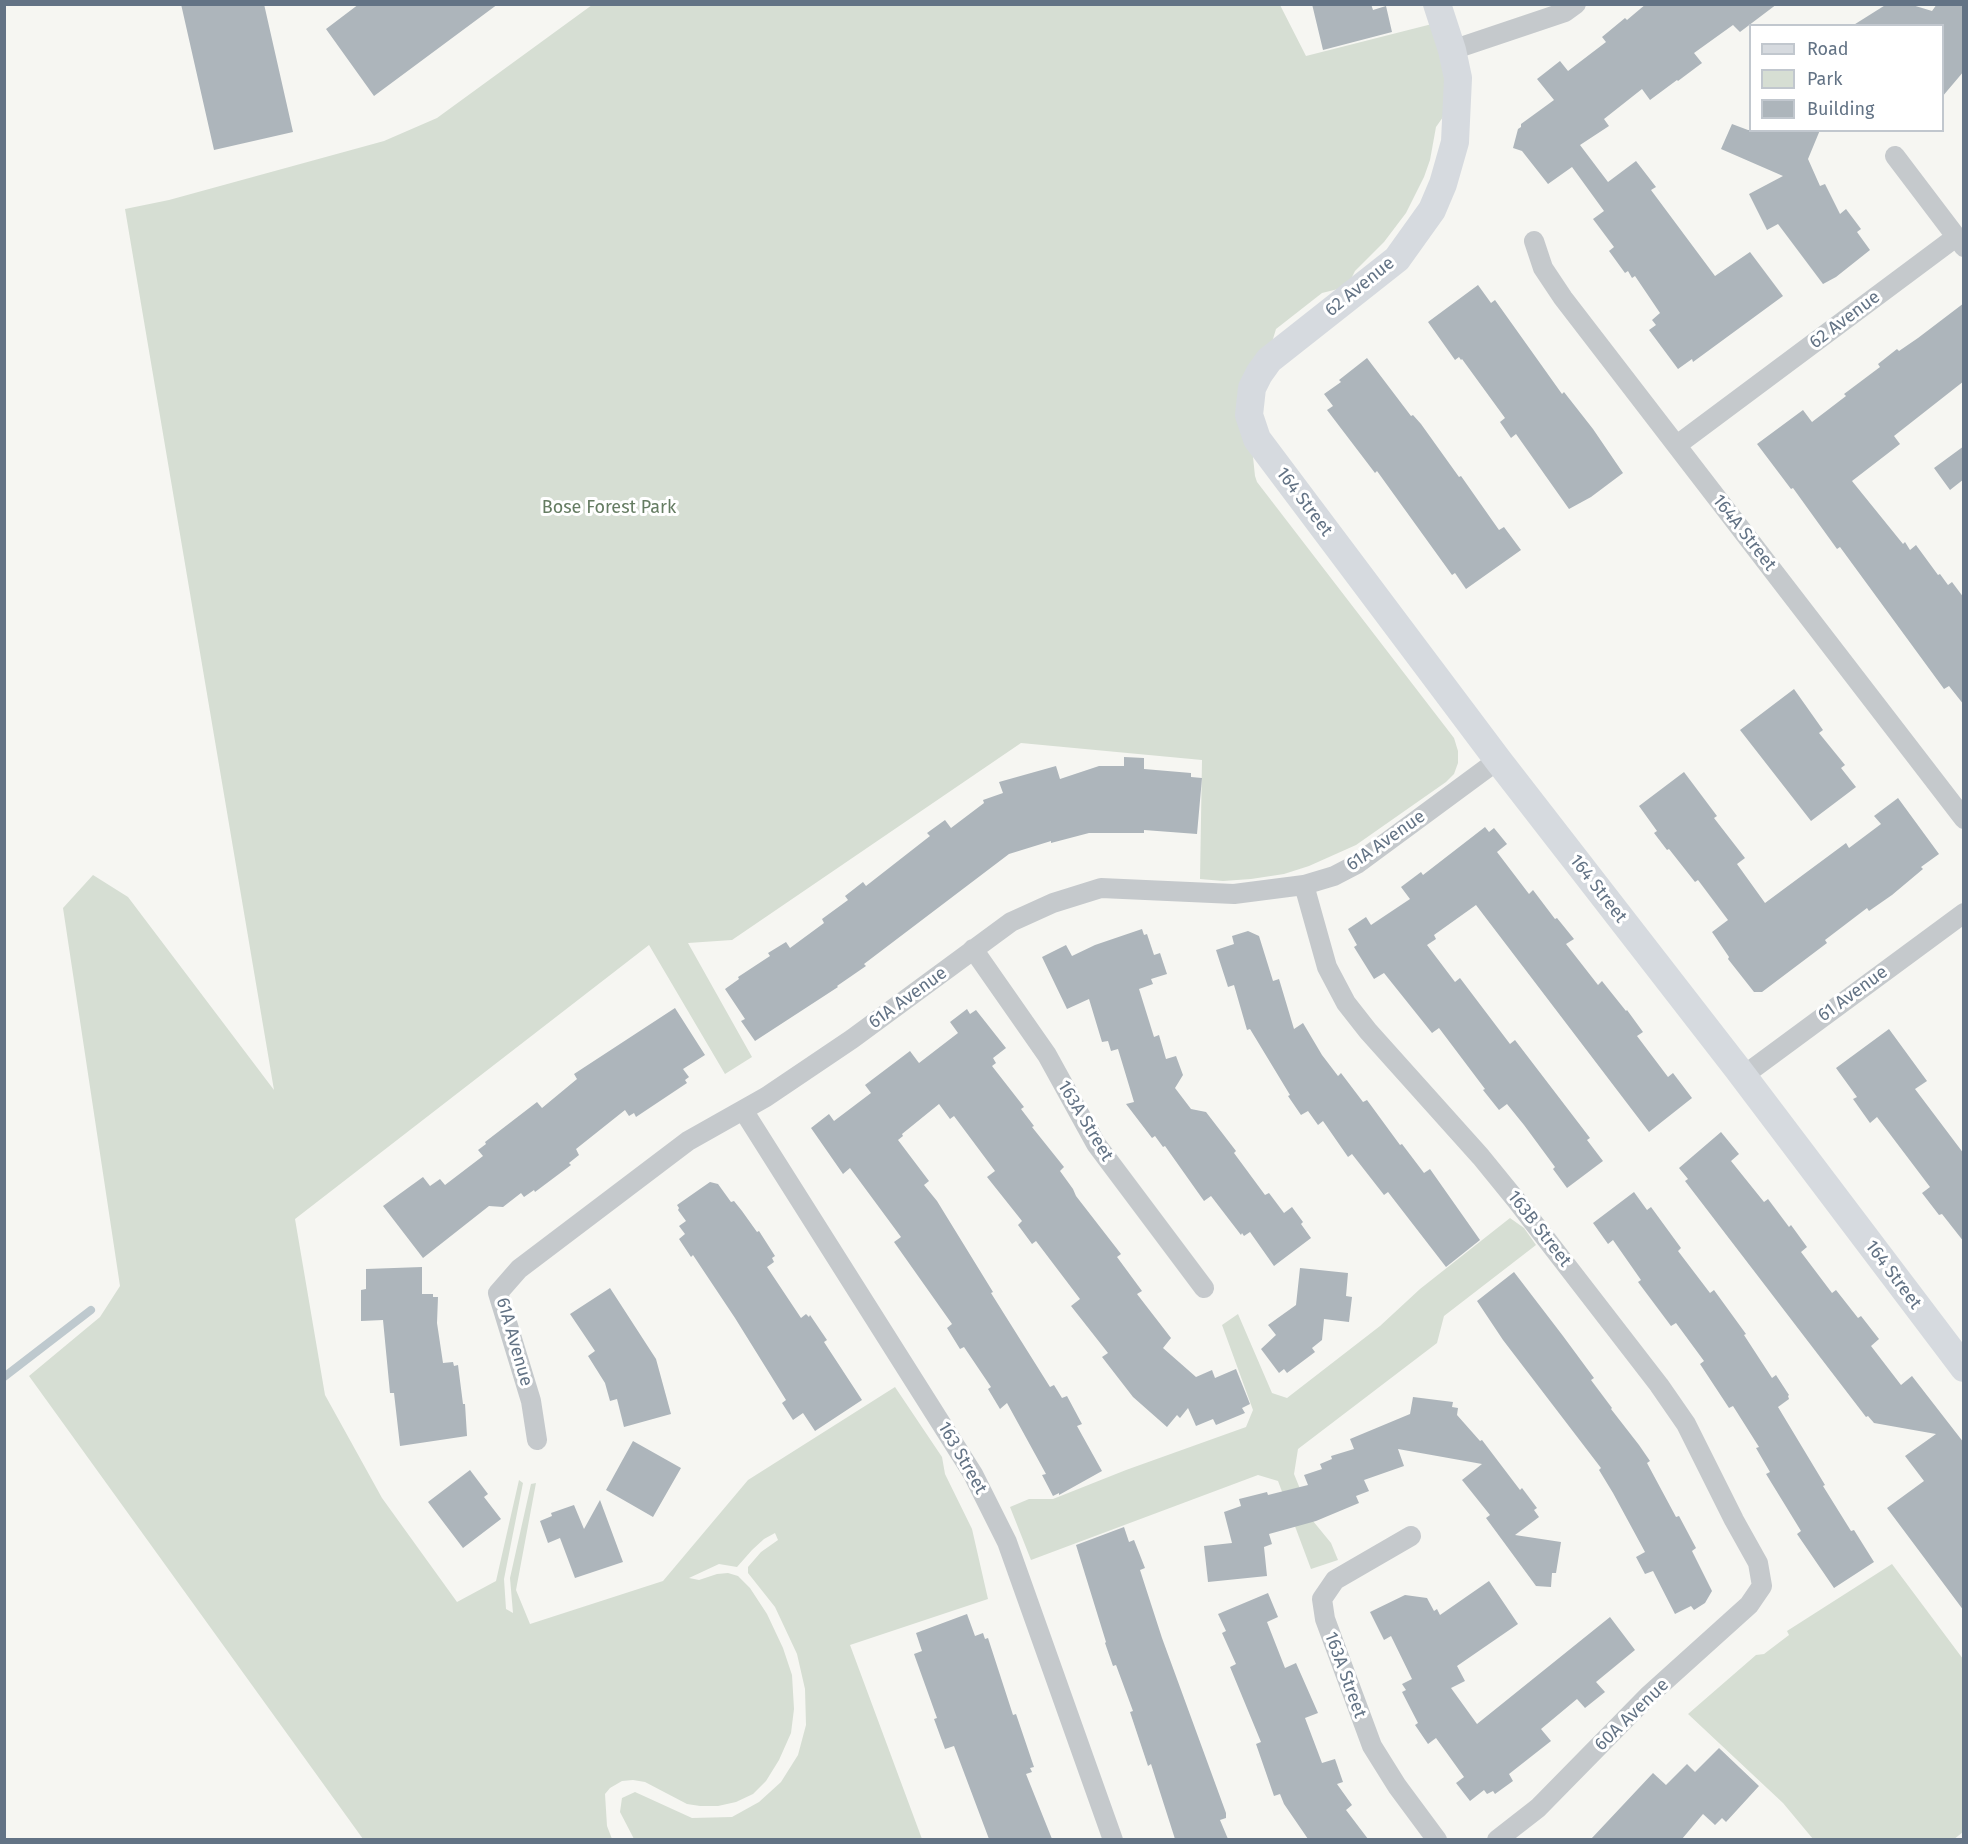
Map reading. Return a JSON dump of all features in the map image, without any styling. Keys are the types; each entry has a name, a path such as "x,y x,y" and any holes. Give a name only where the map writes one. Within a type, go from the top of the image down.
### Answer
{"street":[{"name":"62 Avenue","path":"1250,402 1252,388 1269,360 1397,259 1432,210 1455,142 1458,78 1452,50 1437,4"},
{"path":"1452,50 1565,12 1576,4"},
{"path":"1895,156 1960,242"},
{"name":"164A Street","path":"1534,241 1543,268 1563,298 1964,819"},
{"name":"62 Avenue","path":"1677,446 1960,242"},
{"name":"164 Street","path":"1250,402 1249,415 1252,425 1257,439 1265,450 1498,760 1743,1076 1964,1368"},
{"name":"61A Avenue","path":"537,1440 531,1401 498,1293 519,1269 679,1148 766,1097 852,1039 1011,922 1053,903 1101,888 1234,894 1304,885 1334,876 1357,864 1498,760"},
{"name":"163B Street","path":"1304,885 1327,967 1346,1003 1368,1031 1481,1157 1659,1385 1686,1424 1758,1563 1762,1586"},
{"name":"61 Avenue","path":"1743,1076 1964,913"},
{"name":"163A Street","path":"973,949 1047,1055 1096,1144 1204,1288"},
{"name":"163 Street","path":"743,1110 936,1413 978,1484 1007,1542 1113,1839"},
{"name":"163A Street","path":"1411,1536 1335,1580 1322,1599 1324,1619 1372,1746 1390,1776 1437,1839"},
{"name":"60A Avenue","path":"1497,1839 1538,1808 1648,1696 1749,1605 1762,1586"}],"green space":[{"name":"Bose Forest Park","path":"592,5 1280,5 1306,56 1432,24 1445,74 1443,117 1436,127 1430,160 1424,177 1406,213 1384,242 1355,271 1351,279 1338,289 1322,293 1276,329 1253,457 1257,482 1454,738 1458,751 1458,763 1454,774 1446,782 1356,845 1309,866 1284,874 1251,879 1223,881 1200,879 1202,760 1021,743 732,940 688,943 752,1057 725,1074 649,945 295,1219 325,1395 382,1498 457,1602 496,1581 519,1480 523,1483 504,1579 506,1609 513,1613 510,1578 531,1484 536,1483 516,1590 530,1624 663,1581 748,1480 895,1387 942,1457 945,1474 972,1529 988,1599 850,1645 922,1839 634,1839 620,1812 622,1798 635,1792 692,1818 732,1817 759,1802 781,1782 798,1755 806,1725 805,1689 797,1654 775,1607 748,1573 748,1567 761,1552 778,1540 775,1533 764,1539 737,1567 719,1564 689,1578 699,1580 728,1573 738,1576 750,1588 767,1614 783,1648 792,1675 794,1709 791,1733 779,1760 766,1781 753,1794 736,1802 718,1806 700,1806 687,1804 645,1782 622,1781 605,1794 607,1826 612,1839 363,1839 29,1376 100,1317 120,1286 63,908 93,875 128,897 274,1090 125,209 169,200 384,141 437,118"},
{"path":"1510,1218 1524,1228 1536,1245 1444,1316 1437,1343 1298,1449 1294,1474 1313,1521 1331,1543 1338,1560 1311,1569 1278,1481 1258,1475 1031,1560 1010,1507 1029,1499 1053,1499 1246,1427 1253,1410 1222,1325 1238,1314 1272,1393 1287,1398 1380,1326 1420,1289"},
{"path":"1892,1564 1963,1659 1963,1832 1953,1840 1813,1839 1783,1803 1688,1714 1756,1655 1764,1654 1789,1635 1787,1631"}],"building":[{"path":"181,4 264,4 293,132 214,150"},
{"path":"359,4 498,4 374,96 326,29"},
{"path":"1312,4 1371,4 1373,10 1386,6 1392,32 1323,50"},
{"path":"1646,4 1777,4 1740,32 1733,25 1694,53 1702,63 1650,100 1642,89 1604,119 1609,126 1580,145 1608,182 1636,161 1656,187 1651,190 1715,276 1750,252 1783,296 1693,362 1692,359 1678,369 1649,330 1656,325 1652,320 1660,313 1635,276 1632,278 1628,271 1625,273 1609,251 1614,247 1593,219 1604,211 1572,167 1548,184 1522,151 1513,148 1521,124 1554,100 1537,79 1560,61 1568,71 1606,42 1602,37 1625,18 1627,20"},
{"path":"1887,4 1909,4 1932,11 1937,4 1964,4 1964,71 1944,95 1944,24 1855,24"},
{"path":"1732,124 1749,130 1749,132 1819,132 1808,159 1820,186 1825,184 1840,214 1846,209 1861,229 1857,232 1870,250 1836,277 1823,284 1778,224 1767,230 1749,194 1783,176 1721,149"},
{"path":"1478,285 1491,303 1495,300 1562,394 1564,392 1593,429 1623,473 1591,497 1569,509 1516,434 1511,438 1500,422 1505,418 1462,359 1459,357 1455,360 1428,322"},
{"path":"1964,303 1964,381 1894,436 1900,444 1852,481 1903,544 1905,542 1910,550 1916,545 1938,575 1940,574 1948,585 1952,582 1964,598 1964,705 1949,686 1944,689 1840,547 1837,549 1793,488 1791,489 1757,444 1803,410 1812,422 1880,367 1878,364 1897,349 1899,351 1918,338"},
{"path":"1367,358 1411,416 1413,415 1421,424 1459,477 1461,476 1499,530 1504,527 1521,550 1466,589 1455,573 1452,575 1377,471 1375,473 1327,410 1333,406 1324,394"},
{"path":"1964,446 1964,479 1950,490 1934,468"},
{"path":"1794,689 1823,730 1819,733 1845,765 1841,768 1856,787 1811,821 1740,730"},
{"path":"1124,757 1144,758 1144,769 1191,773 1191,777 1202,778 1197,834 1144,830 1144,833 1089,833 1051,843 1051,841 1009,854 864,964 866,966 838,987 755,1041 741,1021 745,1019 725,989 739,979 738,977 770,956 768,953 786,942 790,948 824,923 822,919 848,900 845,896 863,882 866,886 930,836 927,833 945,820 951,828 984,803 983,800 1003,793 999,782 1056,766 1060,779 1099,766 1124,766"},
{"path":"1684,772 1717,816 1714,818 1745,858 1737,864 1765,903 1846,843 1849,848 1881,824 1874,816 1898,798 1939,854 1921,867 1923,869 1892,895 1869,911 1867,908 1825,940 1827,943 1762,992 1754,992 1728,959 1729,957 1712,932 1728,920 1698,880 1695,882 1669,849 1667,850 1654,833 1657,831 1639,806"},
{"path":"1485,827 1489,832 1494,828 1507,844 1497,852 1529,894 1533,890 1574,939 1566,944 1598,985 1602,981 1627,1010 1643,1032 1637,1036 1668,1077 1673,1073 1692,1098 1649,1132 1476,905 1434,935 1436,939 1427,945 1455,982 1460,978 1510,1044 1515,1040 1590,1138 1587,1140 1603,1161 1567,1188 1553,1169 1555,1167 1524,1125 1507,1104 1499,1110 1439,1028 1432,1033 1384,973 1374,979 1354,947 1357,945 1348,929 1366,917 1371,925 1410,899 1401,887 1421,872 1423,875"},
{"path":"1142,929 1144,935 1147,934 1154,955 1160,953 1167,974 1151,979 1153,984 1139,989 1154,1037 1159,1035 1166,1059 1176,1056 1183,1075 1175,1088 1191,1109 1206,1112 1236,1151 1234,1153 1265,1195 1269,1193 1284,1213 1292,1207 1311,1238 1274,1266 1250,1232 1244,1236 1242,1233 1241,1235 1211,1196 1204,1201 1165,1146 1163,1147 1155,1136 1152,1138 1126,1104 1134,1102 1118,1049 1111,1051 1108,1041 1102,1042 1089,999 1067,1009 1042,957 1066,945 1072,956 1095,945"},
{"path":"1248,931 1259,936 1273,981 1279,979 1294,1029 1303,1023 1338,1076 1341,1073 1363,1102 1367,1100 1424,1173 1430,1169 1480,1240 1446,1267 1388,1192 1384,1195 1352,1154 1348,1157 1323,1121 1318,1125 1308,1111 1301,1115 1250,1029 1247,1030 1234,985 1228,987 1216,950 1234,944 1232,936"},
{"path":"675,1008 705,1055 683,1069 689,1077 685,1080 687,1083 636,1117 634,1113 629,1116 625,1110 576,1149 579,1155 569,1163 571,1165 535,1192 534,1190 524,1197 521,1193 503,1207 489,1206 423,1258 383,1206 423,1177 430,1186 440,1179 445,1185 483,1156 478,1150 486,1144 485,1142 537,1102 542,1108 577,1079 574,1074"},
{"path":"967,1009 970,1014 976,1010 1006,1048 993,1058 996,1063 992,1066 1024,1107 1021,1109 1034,1126 1032,1127 1064,1167 1060,1171 1076,1196 1121,1254 1117,1257 1142,1291 1137,1294 1171,1338 1163,1348 1196,1377 1212,1370 1215,1378 1236,1369 1250,1404 1242,1408 1245,1413 1216,1425 1213,1419 1196,1426 1188,1408 1180,1418 1177,1415 1167,1427 1133,1397 1102,1357 1108,1353 1071,1306 1080,1299 1036,1241 1032,1244 1018,1225 1022,1221 987,1177 995,1171 954,1116 950,1119 939,1104 902,1134 903,1136 898,1140 929,1181 924,1185 937,1201 1050,1387 1054,1385 1062,1398 1067,1396 1082,1424 1077,1426 1102,1471 1059,1495 1059,1493 1053,1496 1042,1475 1046,1474 1007,1403 1000,1409 988,1389 991,1387 964,1347 960,1349 947,1328 952,1324 894,1242 901,1237 850,1168 843,1174 811,1128 829,1114 834,1121 871,1093 865,1085 910,1051 919,1063 958,1033 950,1022"},
{"path":"1889,1029 1927,1081 1915,1089 1964,1154 1964,1242 1922,1193 1930,1187 1877,1117 1870,1123 1853,1099 1857,1097 1836,1068"},
{"path":"1721,1132 1739,1154 1731,1161 1764,1202 1768,1199 1789,1227 1791,1225 1807,1247 1801,1252 1832,1293 1836,1290 1858,1318 1861,1316 1879,1339 1871,1346 1901,1385 1912,1376 1964,1443 1964,1611 1887,1508 1924,1481 1905,1456 1936,1434 1874,1423 1868,1416 1866,1417 1685,1181 1688,1179 1679,1168"},
{"path":"710,1182 718,1184 757,1232 759,1231 775,1256 772,1258 774,1262 767,1267 801,1318 806,1314 809,1317 810,1315 827,1340 824,1342 862,1400 815,1431 803,1413 793,1420 782,1403 786,1400 735,1318 693,1255 691,1257 679,1239 685,1234 679,1226 686,1221 677,1205"},
{"path":"1634,1192 1647,1210 1651,1207 1681,1248 1678,1251 1710,1293 1714,1290 1746,1334 1744,1335 1772,1378 1776,1375 1789,1395 1789,1399 1778,1407 1825,1485 1823,1486 1851,1531 1854,1530 1874,1562 1834,1588 1797,1534 1801,1531 1766,1474 1770,1472 1756,1448 1759,1447 1733,1406 1729,1408 1700,1364 1704,1361 1676,1323 1671,1326 1638,1282 1641,1280 1613,1240 1608,1244 1593,1223"},
{"path":"422,1267 422,1294 433,1294 433,1297 438,1297 437,1323 443,1363 453,1362 454,1366 458,1365 463,1404 465,1404 467,1436 400,1446 394,1393 390,1393 383,1320 361,1321 361,1290 366,1289 366,1269"},
{"path":"1300,1268 1348,1273 1346,1296 1352,1297 1349,1322 1324,1319 1322,1340 1312,1348 1315,1352 1287,1373 1284,1369 1279,1373 1261,1349 1276,1335 1268,1325 1296,1305"},
{"path":"1514,1272 1594,1378 1591,1380 1650,1461 1647,1463 1676,1517 1679,1516 1696,1548 1692,1551 1712,1591 1705,1603 1694,1610 1691,1606 1675,1614 1653,1571 1645,1574 1636,1557 1645,1552 1599,1470 1601,1468 1503,1340 1477,1301"},
{"path":"610,1288 656,1359 671,1414 624,1427 617,1399 610,1401 605,1383 588,1356 595,1351 570,1314"},
{"path":"1413,1397 1453,1402 1452,1407 1458,1408 1457,1415 1480,1441 1482,1440 1520,1490 1522,1488 1537,1508 1534,1510 1539,1517 1515,1535 1561,1542 1556,1573 1552,1573 1551,1587 1536,1586 1486,1518 1490,1515 1462,1480 1482,1464 1398,1449 1404,1466 1364,1480 1369,1491 1356,1496 1359,1503 1316,1521 1269,1534 1272,1544 1264,1547 1267,1576 1208,1582 1204,1546 1232,1543 1224,1512 1241,1506 1239,1499 1267,1492 1268,1495 1308,1485 1304,1475 1322,1469 1320,1464 1332,1459 1331,1456 1354,1449 1350,1439 1410,1414"},
{"path":"633,1441 681,1468 653,1517 606,1490"},
{"path":"470,1470 488,1494 484,1497 501,1519 463,1548 428,1502"},
{"path":"600,1500 623,1562 575,1578 560,1538 548,1543 540,1521 552,1516 551,1513 574,1505 584,1529"},
{"path":"1124,1527 1129,1542 1134,1540 1145,1568 1140,1570 1162,1638 1226,1813 1226,1818 1220,1820 1228,1839 1175,1839 1151,1764 1148,1766 1130,1712 1133,1711 1105,1643 1076,1545"},
{"path":"1489,1581 1518,1624 1457,1666 1465,1681 1451,1688 1477,1724 1610,1617 1635,1650 1596,1682 1605,1692 1585,1708 1577,1699 1541,1729 1551,1741 1509,1774 1513,1781 1495,1794 1493,1791 1487,1794 1484,1790 1470,1801 1456,1783 1464,1777 1436,1738 1428,1744 1415,1725 1418,1723 1402,1692 1406,1690 1402,1684 1412,1679 1391,1636 1384,1640 1370,1612 1405,1595 1427,1598 1434,1611 1437,1609 1440,1615"},
{"path":"1268,1593 1278,1617 1267,1622 1285,1668 1296,1663 1318,1713 1305,1718 1322,1763 1335,1759 1343,1782 1337,1784 1352,1805 1346,1810 1368,1839 1308,1839 1284,1804 1280,1794 1274,1796 1256,1744 1261,1742 1230,1667 1236,1664 1222,1633 1226,1631 1218,1614"},
{"path":"967,1614 975,1636 983,1633 985,1639 988,1638 1013,1715 1016,1714 1034,1767 1030,1768 1032,1772 1026,1774 1052,1839 989,1839 954,1746 945,1749 934,1719 937,1718 914,1654 922,1651 916,1633"},
{"path":"1719,1748 1759,1786 1726,1822 1722,1818 1715,1825 1703,1814 1682,1839 1591,1839 1653,1773 1666,1785 1687,1764 1695,1772"}],"waterway":[{"path":"4,1377 91,1310"}]}
